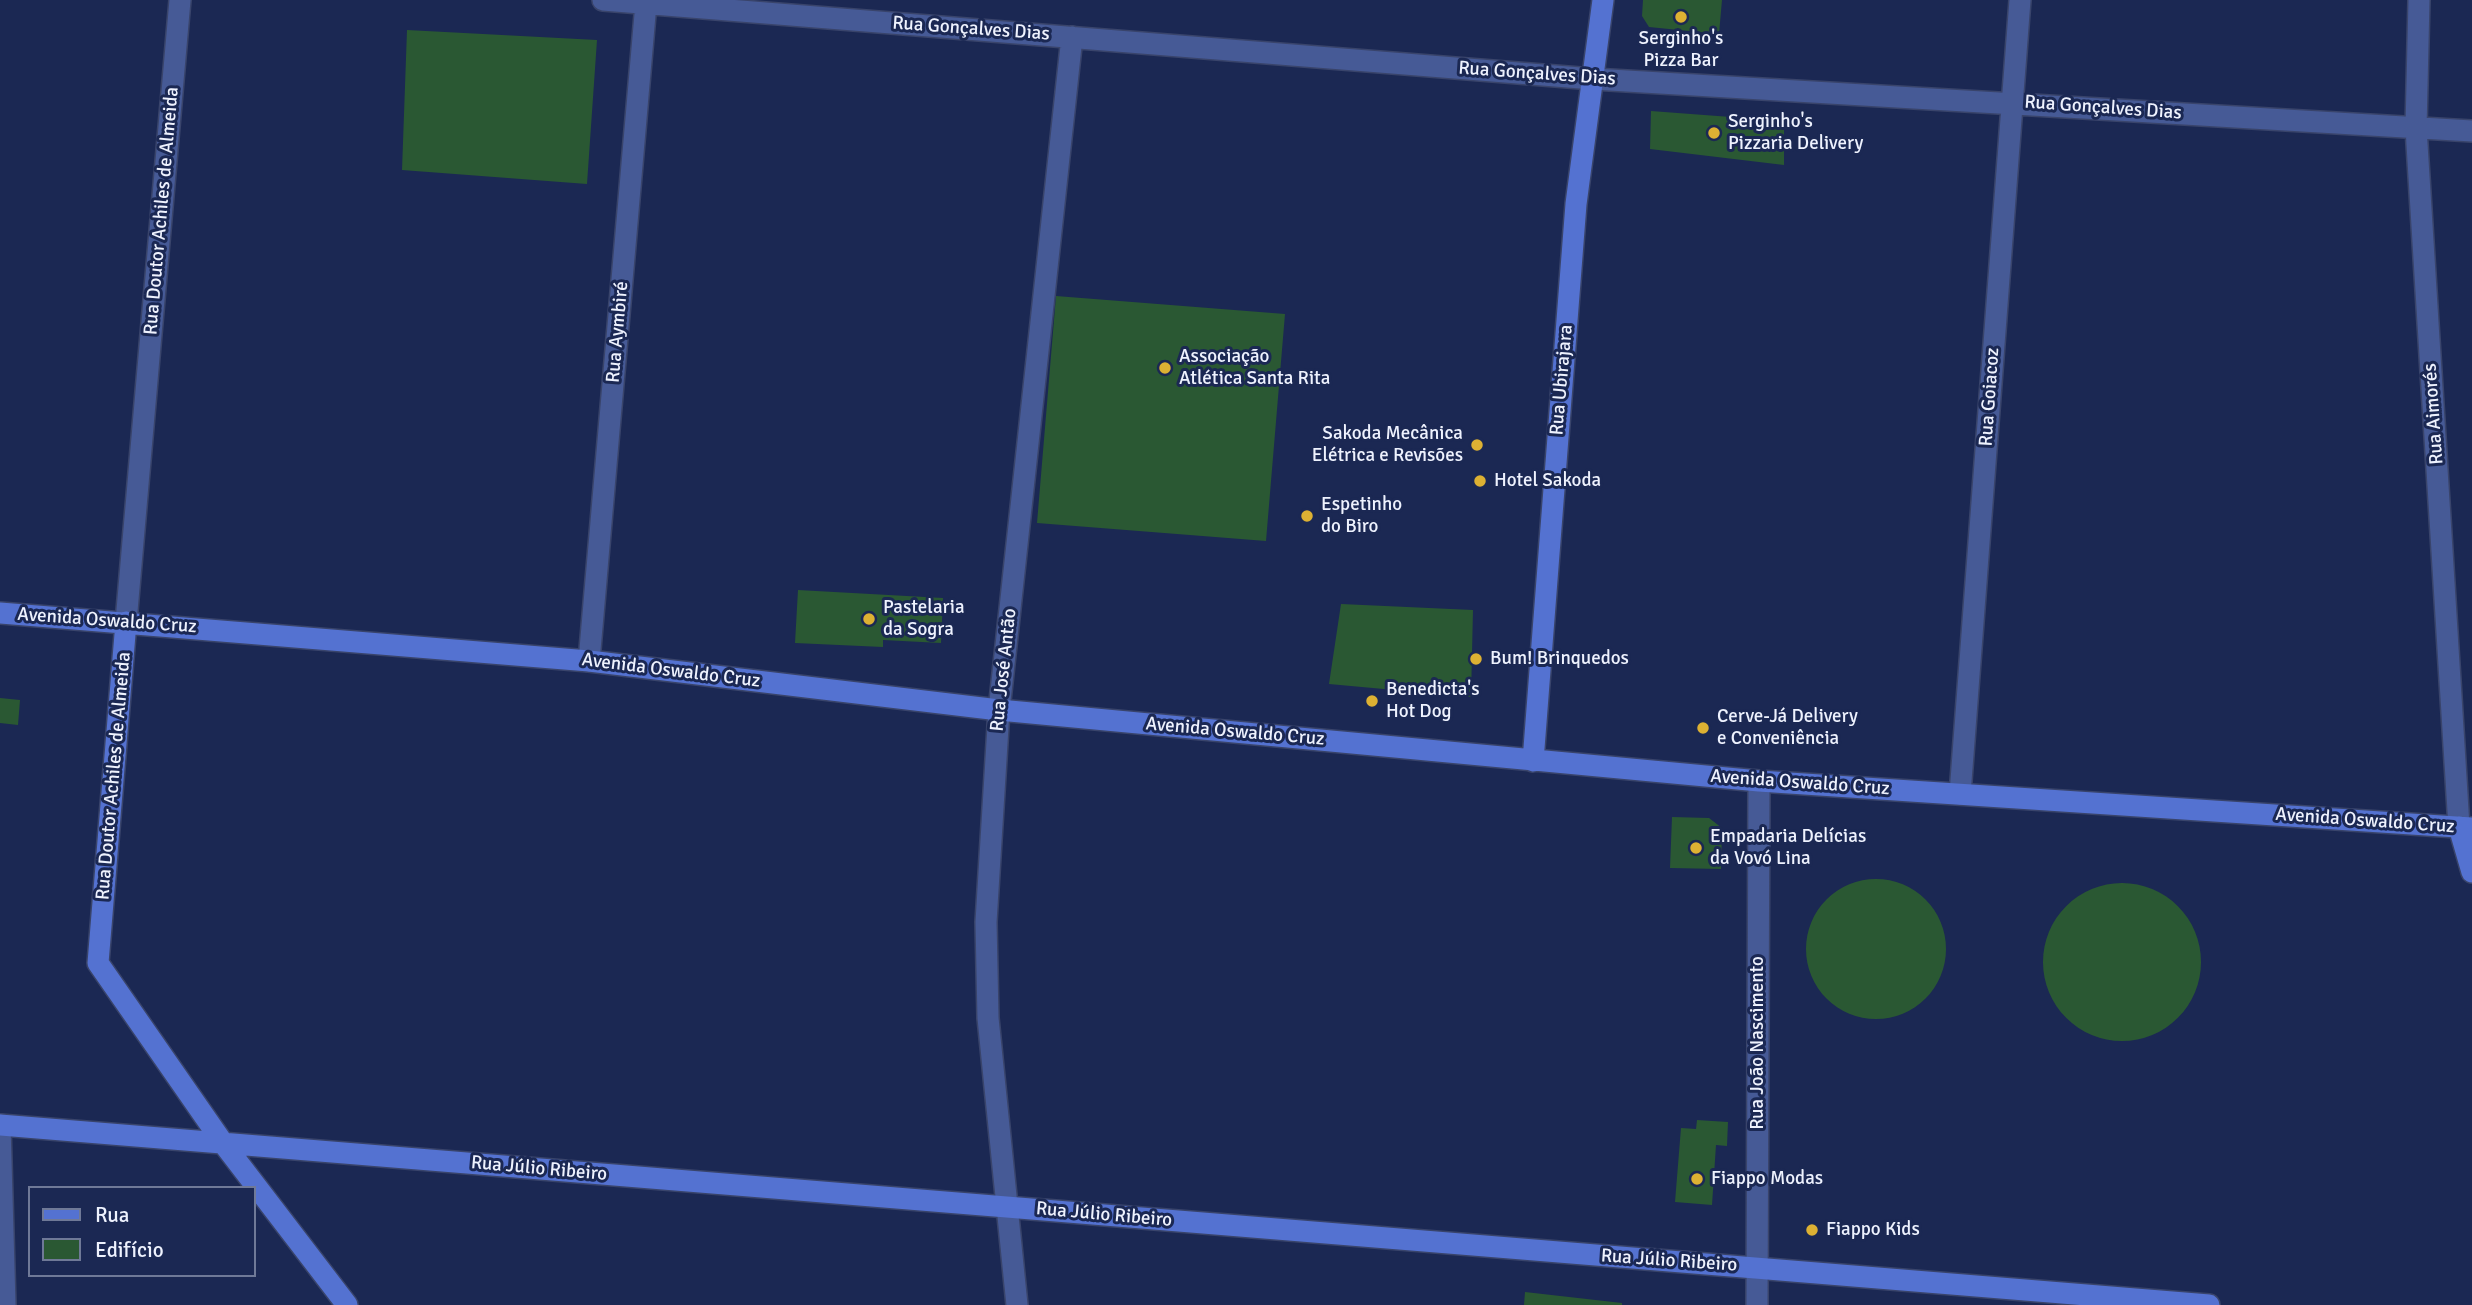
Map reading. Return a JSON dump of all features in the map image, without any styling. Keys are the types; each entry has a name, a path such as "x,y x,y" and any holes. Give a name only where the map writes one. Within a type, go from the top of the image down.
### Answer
{"main road":[{"name":"Rua Ubirajara","path":"1533,761 1576,204 1603,0"},
{"name":"Avenida Oswaldo Cruz","path":"0,613 589,661 999,710 1759,781 2466,828"},
{"name":"Rua Doutor Achiles de Almeida","path":"126,622 98,963 256,1186"},
{"path":"2466,828 2472,872"},
{"name":"Rua Júlio Ribeiro","path":"0,1125 2209,1305"},
{"name":"Rua Doutor Achiles de Almeida","path":"256,1186 347,1305"}],"street":[{"name":"Rua Doutor Achiles de Almeida","path":"126,622 180,0"},
{"name":"Rua Gonçalves Dias","path":"603,0 794,8 1072,37 1593,79 2472,131"},
{"name":"Rua Goiacoz","path":"1960,794 2020,0"},
{"name":"Rua Aimorés","path":"2419,0 2416,128 2466,828"},
{"name":"Rua Aymbiré","path":"589,661 646,3"},
{"name":"Rua José Antão","path":"1017,1305 988,1018 986,922 999,710 1072,37"},
{"name":"Rua João Nascimento","path":"1757,1305 1759,781"},
{"path":"0,1125 5,1305"}],"path":[{"path":"1345,527 1356,528"}],"building":[{"name":"Serginho's Pizza Bar","path":"1643,0 1722,0 1719,34 1649,27 1642,16"},
{"path":"407,30 597,40 587,184 402,170"},
{"path":"1651,111 1784,121 1784,165 1650,149"},
{"name":"Associação Atlética Santa Rita","path":"1056,296 1285,314 1266,541 1037,523"},
{"name":"Pastelaria da Sogra","path":"798,590 943,598 941,643 883,640 883,647 795,643"},
{"path":"1341,604 1473,610 1471,697 1329,684"},
{"path":"0,698 20,700 18,725 0,723"},
{"name":"Empadaria Delícias da Vovó Lina","path":"1672,817 1709,818 1722,828 1721,869 1670,868"},
{"path":"1876,879 1903,884 1926,899 1941,922 1946,949 1941,976 1926,999 1903,1014 1876,1019 1849,1014 1826,999 1811,976 1806,949 1811,922 1826,899 1849,884"},
{"path":"2122,883 2152,889 2178,906 2195,932 2201,962 2195,992 2178,1018 2152,1035 2122,1041 2092,1035 2066,1018 2049,992 2043,962 2049,932 2066,906 2092,889"},
{"path":"1697,1120 1728,1122 1727,1146 1716,1145 1712,1205 1675,1202 1681,1128 1696,1129"},
{"path":"1525,1292 1622,1303 1622,1305 1524,1305"}],"place":[{"name":"Serginho's Pizza Bar","path":"1681,17"},
{"name":"Serginho's Pizzaria Delivery","path":"1714,133"},
{"name":"Associação Atlética Santa Rita","path":"1165,368"},
{"name":"Sakoda Mecânica Elétrica e Revisões","path":"1477,445"},
{"name":"Hotel Sakoda","path":"1480,481"},
{"name":"Espetinho do Biro","path":"1307,516"},
{"name":"Pastelaria da Sogra","path":"869,619"},
{"name":"Bum! Brinquedos","path":"1476,659"},
{"name":"Benedicta's Hot Dog","path":"1372,701"},
{"name":"Cerve-Já Delivery e Conveniência","path":"1703,728"},
{"name":"Empadaria Delícias da Vovó Lina","path":"1696,848"},
{"name":"Fiappo Modas","path":"1697,1179"},
{"name":"Fiappo Kids","path":"1812,1230"}]}
